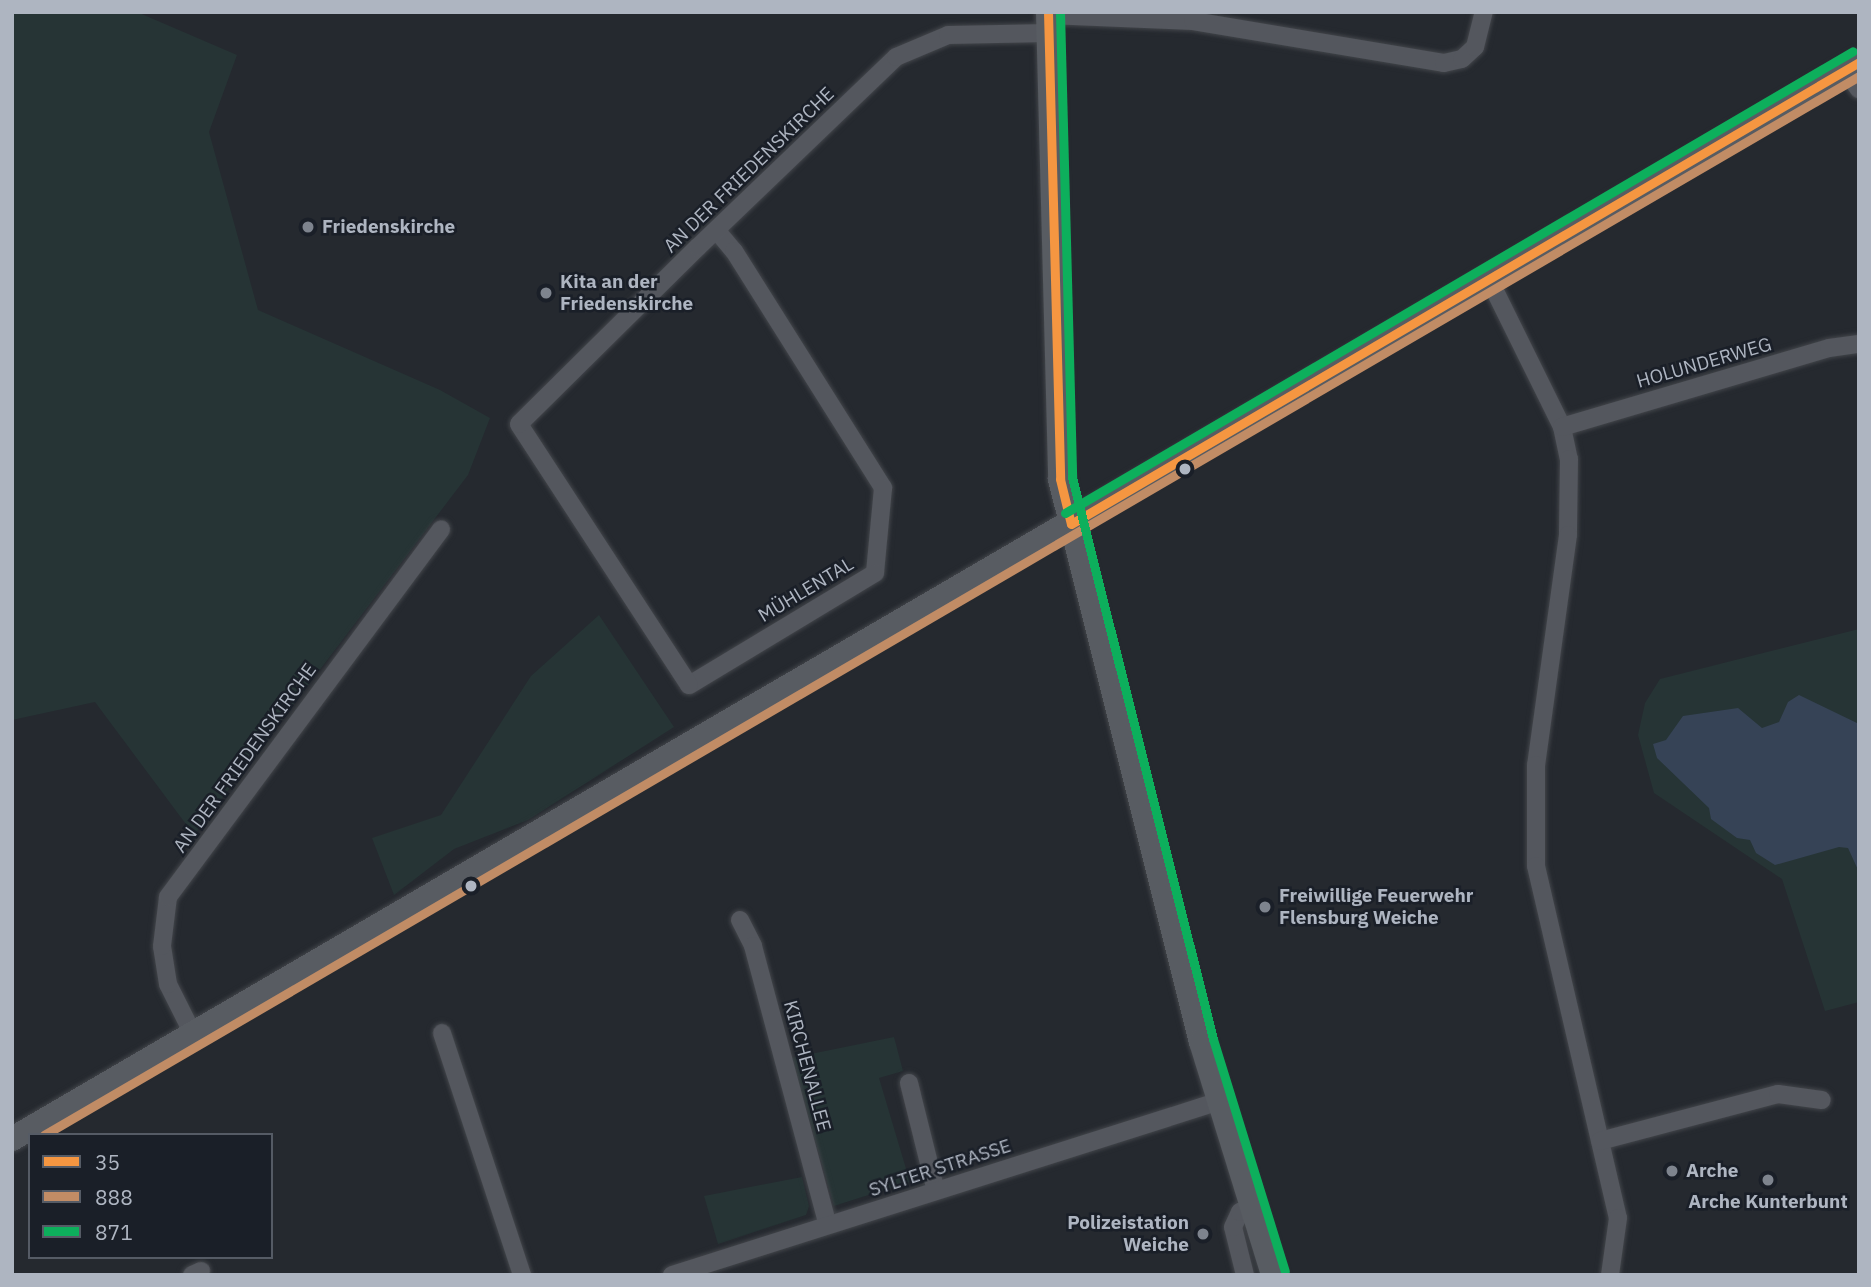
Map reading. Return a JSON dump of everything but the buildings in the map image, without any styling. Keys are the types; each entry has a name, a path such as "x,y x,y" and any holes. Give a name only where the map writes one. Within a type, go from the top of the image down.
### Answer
{"main road":[{"path":"1049,20 1060,479 1201,1042 1255,1206 1273,1275"},
{"path":"12,1139 1071,524 1488,277 1854,74"}],"street":[{"name":"AN DER FRIEDENSKIRCHE","path":"519,424 896,57 948,35 1049,20 1228,25 1373,54 1444,63 1462,59 1475,47 1484,12"},
{"name":"MÜHLENTAL","path":"519,424 689,685 876,573 883,488 734,251 717,231"},
{"path":"1488,277 1562,427 1569,459 1569,522 1536,765 1536,866 1618,1218 1610,1275"},
{"name":"HOLUNDERWEG","path":"1562,427 1829,348 1859,344"},
{"name":"AN DER FRIEDENSKIRCHE","path":"193,1034 168,984 162,946 168,897 442,529"},
{"name":"KIRCHENALLEE","path":"740,920 752,946 828,1225"},
{"path":"442,1033 522,1275"},
{"path":"909,1083 936,1191"},
{"path":"1600,1141 1778,1094 1822,1100"},
{"name":"SYLTER STRASSE","path":"672,1275 1220,1101"},
{"path":"1245,1275 1233,1227 1240,1212 1255,1206"}],"shaded area":[{"path":"12,12 137,12 237,55 209,132 258,310 440,390 490,418 468,475 194,835 95,702 12,720"},
{"path":"599,615 674,727 528,820 454,849 394,895 372,838 441,815 531,676"},
{"path":"1859,629 1859,1002 1825,1011 1782,879 1654,793 1638,735 1645,703 1660,679"},
{"path":"894,1037 903,1071 879,1078 910,1182 834,1206 791,1058"},
{"path":"802,1177 809,1206 806,1215 718,1244 704,1196"}],"water":[{"path":"1799,695 1859,724 1859,872 1848,848 1839,847 1775,865 1756,853 1750,840 1737,838 1711,819 1709,808 1657,758 1653,744 1666,740 1683,716 1738,708 1762,728 1779,722 1788,702"}],"transit line":[{"name":"35","path":"1048,12 1060,479 1071,524"},
{"name":"871","path":"1060,12 1072,477 1213,1039 1285,1271"},
{"name":"871","path":"1065,513 1853,51"},
{"name":"35","path":"1071,524 1859,62"},
{"name":"888","path":"47,1133 1859,76"}],"place":[{"name":"Friedenskirche","path":"308,227"},
{"name":"Kita an der Friedenskirche","path":"546,293"},
{"name":"Freiwillige Feuerwehr Flensburg Weiche","path":"1265,907"},
{"name":"Arche","path":"1672,1171"},
{"name":"Arche Kunterbunt","path":"1768,1180"},
{"name":"Polizeistation Weiche","path":"1203,1234"}]}
